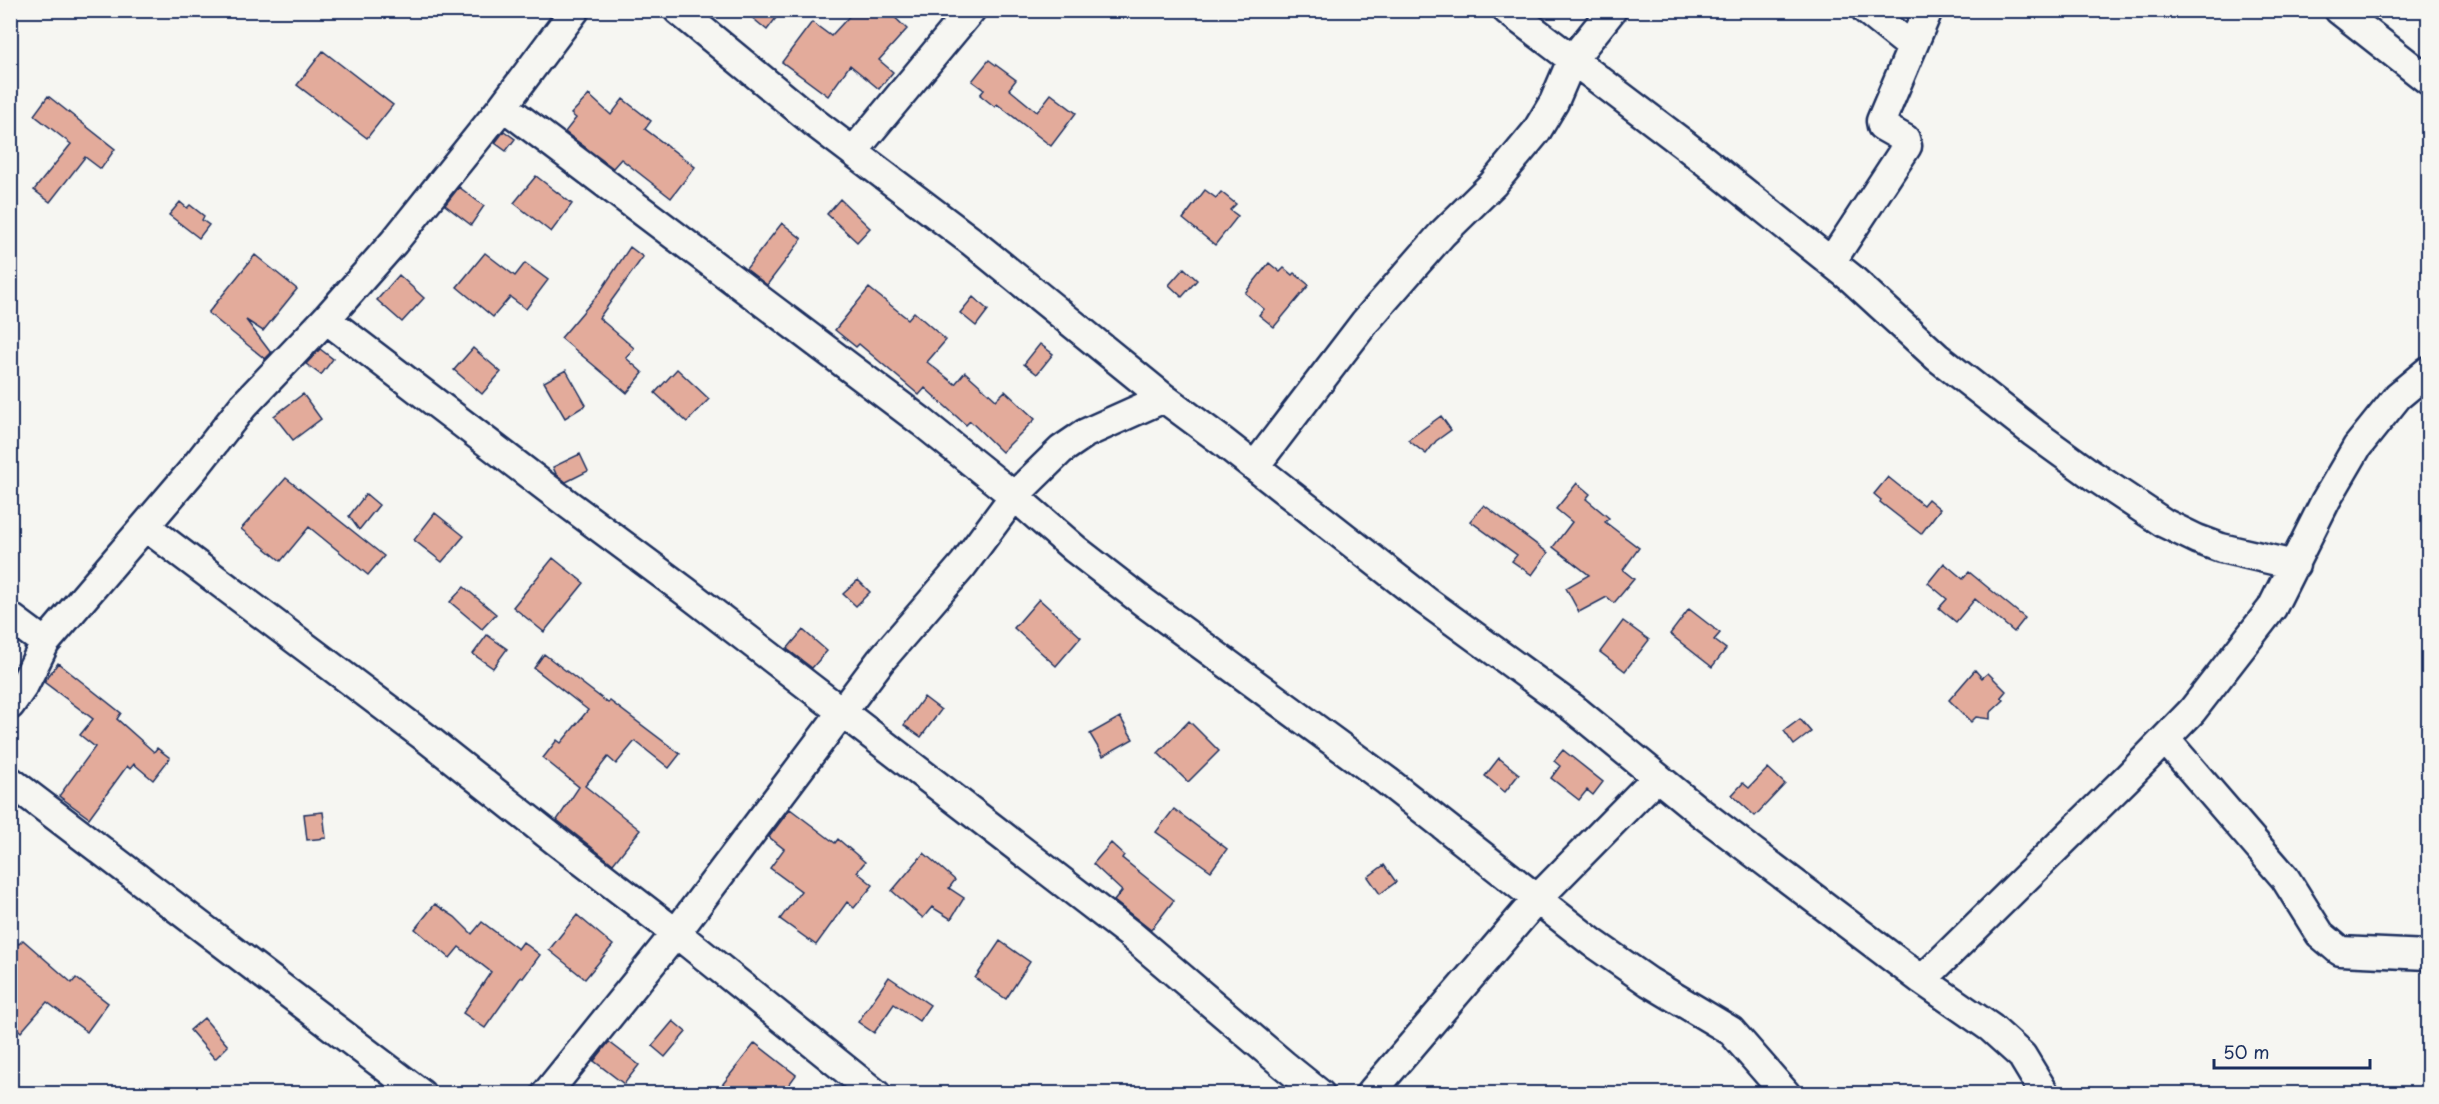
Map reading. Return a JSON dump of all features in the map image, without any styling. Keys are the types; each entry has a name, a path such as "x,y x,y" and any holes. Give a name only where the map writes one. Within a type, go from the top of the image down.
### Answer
{"street":[{"path":"10,705 24,685 45,643 243,406 394,243 503,106 575,10"},
{"path":"678,10 853,152 971,241 1164,398 1255,466 1426,601 1573,708 1656,778 1922,980 1991,1028 2022,1056 2045,1094"},
{"path":"853,152 971,10"},
{"path":"1507,10 1685,145 1831,262 1937,357 2034,433 2129,500 2164,523 2197,539 2221,548 2295,565"},
{"path":"1255,466 1365,322 1442,234 1493,184 1536,132 1554,102 1572,60 1612,10"},
{"path":"1866,10 1912,47"},
{"path":"1831,262 1907,146 1905,139 1882,126 1881,121 1928,10"},
{"path":"2339,10 2428,80"},
{"path":"503,106 922,422 1014,496 1075,549 1387,781 1593,943 1649,982 1731,1031 1786,1094"},
{"path":"326,319 686,591 1130,934 1320,1094"},
{"path":"1922,980 2192,711 2272,608 2326,500 2357,447 2398,396 2428,371"},
{"path":"2398,396 2428,398"},
{"path":"546,1094 676,933 881,660 963,565 1014,496 1060,450 1086,433 1164,398"},
{"path":"145,526 425,736 876,1094"},
{"path":"10,617 45,643"},
{"path":"2165,739 2285,878 2320,934 2331,945 2340,951 2428,955"},
{"path":"1370,1094 1537,899 1656,778"},
{"path":"10,781 421,1094"}],"building":[{"path":"743,10 782,10 767,30"},
{"path":"855,10 887,10 907,29 879,60 893,72 879,89 850,65 828,96 782,62 812,22 831,36"},
{"path":"323,51 393,105 367,138 297,85"},
{"path":"989,60 1016,80 1009,89 1037,112 1051,94 1076,113 1051,146 997,104 995,107 980,95 984,90 972,81"},
{"path":"589,95 611,115 623,99 651,121 645,129 695,167 671,198 621,159 613,168 565,132 576,118 571,114"},
{"path":"48,96 115,149 101,169 85,157 50,202 34,190 71,144 34,115"},
{"path":"504,131 515,139 506,151 495,143"},
{"path":"536,176 572,204 551,232 514,203"},
{"path":"459,187 484,206 471,225 445,205"},
{"path":"1205,190 1216,198 1221,192 1236,204 1230,210 1238,216 1215,245 1183,219"},
{"path":"840,199 870,228 857,242 827,214"},
{"path":"180,202 187,208 190,205 204,216 202,220 209,225 199,238 169,215"},
{"path":"782,223 802,239 767,285 746,269"},
{"path":"630,247 643,257 599,318 634,348 626,358 643,373 627,393 561,338 600,292"},
{"path":"485,253 515,276 525,263 548,280 526,309 510,297 493,317 457,287"},
{"path":"255,255 297,289 263,331 246,320 271,353 265,359 208,313"},
{"path":"1269,263 1280,272 1284,268 1292,275 1294,273 1309,285 1274,327 1259,315 1264,309 1245,293"},
{"path":"1184,268 1197,280 1182,297 1169,285"},
{"path":"399,275 424,298 402,322 377,300"},
{"path":"869,288 908,319 914,312 946,340 927,362 955,384 965,372 996,400 1005,391 1035,419 1002,452 970,421 966,425 925,388 919,395 859,344 856,347 835,330"},
{"path":"973,297 988,310 976,326 960,313"},
{"path":"1040,344 1053,354 1037,374 1024,364"},
{"path":"473,348 501,372 482,394 454,370"},
{"path":"320,349 333,359 321,375 306,364"},
{"path":"677,369 709,399 687,422 655,393"},
{"path":"566,370 586,405 565,418 544,382"},
{"path":"303,394 321,419 293,440 274,416"},
{"path":"1441,416 1451,430 1436,441 1426,454 1408,440"},
{"path":"580,454 588,471 566,482 556,474 553,467"},
{"path":"1888,477 1923,505 1928,499 1940,509 1921,534 1880,502 1881,500 1874,494"},
{"path":"286,478 384,556 368,575 309,527 281,561 241,529"},
{"path":"1577,483 1590,494 1586,499 1609,518 1605,522 1639,548 1623,570 1634,579 1614,603 1607,597 1579,612 1566,588 1589,575 1553,547 1572,522 1556,509"},
{"path":"366,494 379,505 359,530 349,516"},
{"path":"1484,505 1548,553 1532,575 1512,561 1517,555 1470,521"},
{"path":"435,513 464,536 442,562 414,540"},
{"path":"553,558 584,583 544,632 513,607"},
{"path":"1944,563 1963,579 1969,572 2025,618 2014,632 1975,599 1956,622 1939,608 1947,599 1928,583"},
{"path":"858,580 870,592 856,606 843,594"},
{"path":"464,587 496,614 482,629 450,602"},
{"path":"1039,599 1081,637 1056,666 1014,628"},
{"path":"1689,609 1720,633 1714,640 1726,649 1712,667 1670,634"},
{"path":"1623,621 1649,640 1625,671 1600,652"},
{"path":"803,630 827,651 812,668 787,649"},
{"path":"487,635 507,649 493,668 473,654"},
{"path":"544,654 680,754 669,768 635,741 616,764 608,757 585,786 640,830 613,864 557,820 579,787 543,758 557,740 561,743 588,710 534,668"},
{"path":"58,663 121,713 117,719 154,752 157,748 170,758 153,780 134,764 130,769 127,766 89,818 59,796 95,747 80,735 93,719 44,682"},
{"path":"1975,670 1982,678 1988,673 2006,691 2001,697 2004,700 1990,713 1990,719 1976,717 1971,722 1949,700"},
{"path":"924,697 941,710 921,737 904,725"},
{"path":"1120,717 1133,739 1103,756 1090,734"},
{"path":"1800,719 1811,732 1794,745 1784,731"},
{"path":"1189,721 1219,751 1188,782 1158,753"},
{"path":"1563,750 1603,782 1593,795 1587,790 1579,800 1551,778 1560,766 1554,761"},
{"path":"1499,758 1519,774 1505,792 1485,776"},
{"path":"1768,768 1785,784 1755,816 1732,795 1743,783 1749,788"},
{"path":"790,809 835,843 838,839 865,862 857,872 873,885 854,908 847,902 816,945 780,919 801,891 770,868 784,849 769,837"},
{"path":"1174,809 1227,849 1211,871 1156,832"},
{"path":"323,812 326,838 307,840 304,814"},
{"path":"1111,843 1124,855 1122,858 1174,900 1151,930 1114,901 1122,891 1093,864"},
{"path":"924,853 955,880 949,888 964,898 951,919 932,907 923,918 892,891"},
{"path":"1384,865 1396,882 1380,894 1368,877"},
{"path":"435,904 455,917 472,934 482,922 518,949 523,942 540,955 523,978 521,977 485,1028 463,1013 491,972 459,947 450,958 415,929"},
{"path":"577,915 613,945 585,979 549,950"},
{"path":"10,937 19,944 23,940 72,983 76,978 108,1003 87,1032 47,1002 21,1032 10,1022"},
{"path":"1000,941 1030,962 1006,999 975,978"},
{"path":"889,977 930,1005 919,1021 894,1004 874,1033 858,1022"},
{"path":"204,1018 228,1046 215,1059 190,1030"},
{"path":"673,1021 686,1032 665,1057 652,1046"},
{"path":"609,1042 639,1065 624,1084 594,1061"},
{"path":"755,1043 796,1075 782,1094 715,1094"}]}
